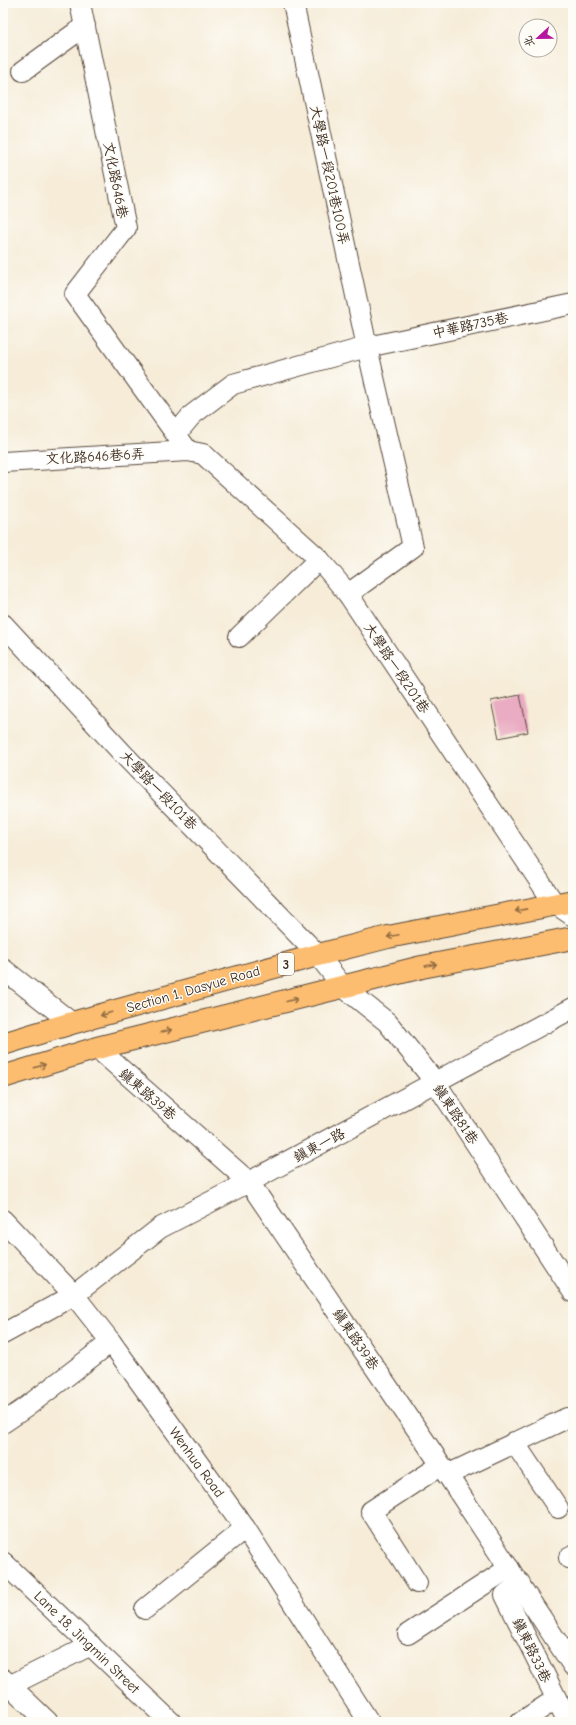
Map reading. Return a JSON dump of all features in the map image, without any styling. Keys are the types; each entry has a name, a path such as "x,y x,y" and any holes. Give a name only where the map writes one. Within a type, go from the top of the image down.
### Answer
{"main road":[{"name":"Section 1, Dasyue Road","path":"3,1044 72,1023 388,937 563,902"},
{"path":"3,1077 97,1048 422,967 573,938"}],"street":[{"name":"文化路646巷","path":"80,3 126,228 75,294 188,451"},
{"name":"大學路一段201巷100弄","path":"293,3 367,347 413,547 348,594"},
{"path":"23,72 85,26"},
{"name":"中華路735巷","path":"367,347 573,304"},
{"path":"176,434 192,415 233,384 367,347"},
{"name":"大學路一段201巷","path":"188,451 204,454 319,559 348,594 573,916"},
{"name":"文化路646巷6弄","path":"3,462 188,451"},
{"path":"239,636 319,559"},
{"name":"大學路一段101巷","path":"3,624 126,757 318,955"},
{"name":"鎮東路81巷","path":"318,955 343,987 387,1022 436,1082 573,1292"},
{"path":"3,969 72,1023"},
{"name":"鎮東一路","path":"3,1334 74,1295 160,1228 249,1182 573,1008"},
{"name":"鎮東路39巷","path":"97,1048 249,1182 515,1575 573,1666"},
{"name":"Wenhua Road","path":"3,1220 74,1295 111,1342 245,1528 369,1722"},
{"path":"3,1423 26,1408 111,1342"},
{"path":"417,1583 372,1511 444,1470 514,1442 567,1418"},
{"path":"514,1442 558,1508"},
{"path":"145,1609 245,1528"},
{"name":"Lane 18, Jingmin Street","path":"3,1562 171,1722"},
{"path":"408,1634 515,1575"},
{"name":"鎮東路33巷","path":"515,1575 505,1595 568,1722"},
{"path":"48,1722 5,1684 91,1645"},
{"path":"521,1722 556,1699"}],"building":[{"path":"520,695 528,732 499,738 491,701"}]}
